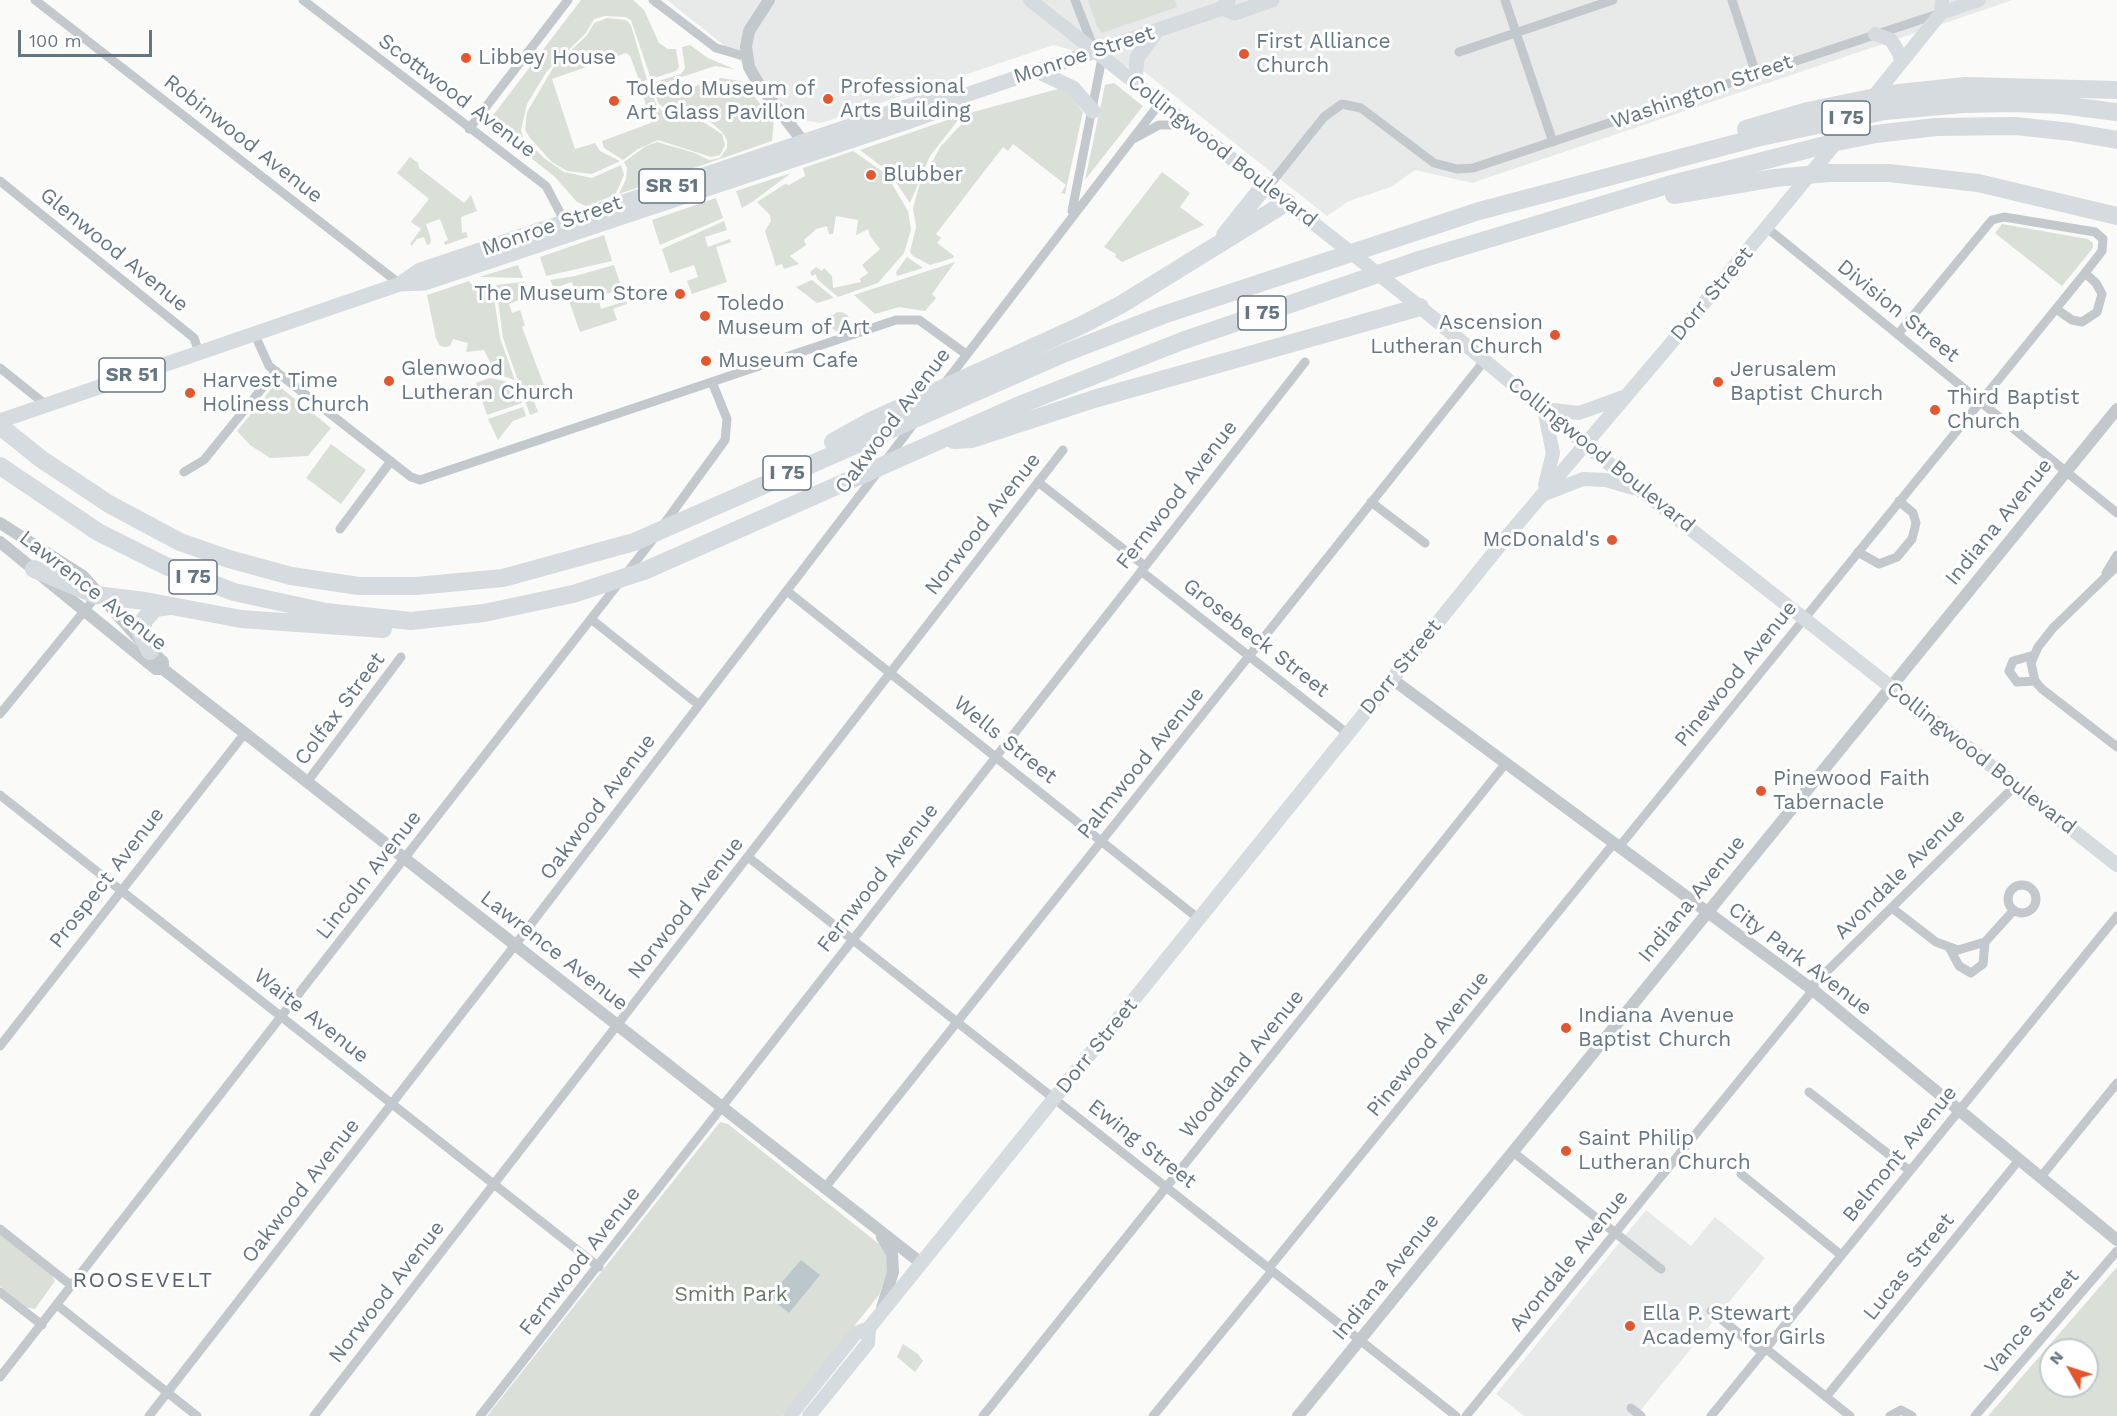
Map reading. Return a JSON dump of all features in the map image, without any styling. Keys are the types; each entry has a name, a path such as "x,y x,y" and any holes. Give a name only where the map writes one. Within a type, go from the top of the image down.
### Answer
{"highway":[{"path":"1581,183 1724,135 1808,111 1890,94 1965,87 2117,90"},
{"name":"I 75","path":"4,422 41,459 109,504 180,542 229,559 291,576 359,586 459,583 541,569 634,542 734,496 1065,353 1163,315 1468,214 1756,138 1885,111 1964,104 2013,103 2061,105 2117,112"},
{"name":"I 75","path":"0,466 98,532 135,552 201,581 234,592 303,608 411,621 462,616 532,604 573,594 644,571 1022,404 1182,341 1401,266 1592,209 1778,156 1876,134 1936,127 2016,126 2117,140"},
{"path":"1592,209 1775,178 1872,172 1923,175 1978,183 2117,216"},
{"path":"1217,245 1266,186"},
{"path":"734,496 871,421 1082,326 1287,202"},
{"path":"940,441 972,439 1094,399 1420,306"},
{"path":"34,569 100,594 241,619 327,627 385,629 411,621"},
{"path":"150,651 141,633 144,620 155,608 172,606"}],"main road":[{"name":"Collingwood Boulevard","path":"1030,0 1420,306 1642,491 2117,865"},
{"name":"Monroe Street","path":"4,422 45,404 400,284 420,270 568,228 808,148 936,98 945,102 1037,71 1098,55 1226,4 1234,13 1272,0"},
{"name":"Washington Street","path":"1942,7 1978,0"},
{"name":"Dorr Street","path":"790,1416 856,1333 874,1322 1540,496 1767,228 1901,62 1942,7"},
{"path":"1135,83 1137,58 1157,30"},
{"path":"1875,34 1893,43 1901,62"},
{"path":"1037,71 1073,87 1093,111"},
{"path":"1540,496 1550,473 1553,453 1544,409 1579,413 1627,394"},
{"path":"1540,496 1583,479 1596,479 1642,491"},
{"name":"Dorr Street","path":"809,1416 868,1343 874,1322"}],"street":[{"name":"Robinwood Avenue","path":"34,0 400,284"},
{"name":"Scottwood Avenue","path":"303,0 546,186 568,228"},
{"path":"469,129 568,0"},
{"path":"653,0 716,48 740,55 746,54"},
{"path":"769,0 749,31 746,54 753,75 808,148"},
{"path":"1075,0 1098,55"},
{"path":"1505,0 1552,142"},
{"path":"1459,52 1613,0"},
{"path":"1732,0 1756,74"},
{"name":"Washington Street","path":"1266,186 1324,117 1342,104 1361,108 1425,158 1443,166 1466,169 1875,34 1942,7"},
{"name":"Oakwood Avenue","path":"1071,216 1093,111 1098,55"},
{"name":"Oakwood Avenue","path":"149,1416 788,591 1071,216 1160,103"},
{"name":"Oakwood Avenue","path":"1128,143 1159,125 1189,125"},
{"name":"Glenwood Avenue","path":"0,181 194,338 199,352"},
{"name":"Pinewood Avenue","path":"1153,1416 1616,845 2056,309 2102,250 2103,240 2095,232 2004,217 1992,220 1898,334"},
{"name":"Division Street","path":"1767,228 2117,513"},
{"path":"2056,309 2072,320 2082,322 2097,312 2102,294 2096,283 2085,273"},
{"path":"254,333 265,362 415,478 905,318 925,324 966,354"},
{"name":"Palmwood Avenue","path":"824,1189 1485,360"},
{"name":"Fernwood Avenue","path":"480,1416 599,1267 853,938 1305,362"},
{"path":"0,368 45,404"},
{"path":"184,472 204,460 276,371"},
{"name":"Lincoln Avenue","path":"0,1377 591,620 722,447 727,433 727,419 712,382"},
{"name":"Indiana Avenue","path":"1298,1416 2117,409"},
{"name":"Norwood Avenue","path":"314,1416 1063,450"},
{"path":"340,529 391,461"},
{"name":"Grosebeck Street","path":"1038,482 1249,656 1348,734"},
{"path":"1857,552 1870,561 1884,564 1897,556 1912,539 1916,528 1915,518 1899,501"},
{"path":"1371,502 1425,543"},
{"name":"Lawrence Avenue","path":"0,522 76,570 150,651 163,662 163,669"},
{"name":"Lawrence Avenue","path":"0,542 156,669 163,669 921,1263"},
{"path":"2106,574 2117,555"},
{"path":"2117,566 2106,574 2053,628 2031,663 2035,681 2117,747"},
{"name":"Wells Street","path":"788,591 1199,919"},
{"path":"0,714 100,594"},
{"path":"591,620 699,705"},
{"path":"2034,655 2013,661 2009,671 2017,682 2035,681"},
{"name":"Colfax Street","path":"307,782 401,657"},
{"name":"City Park Avenue","path":"1392,679 1811,989 2117,1240"},
{"name":"Prospect Avenue","path":"0,1046 244,733"},
{"name":"Woodland Avenue","path":"983,1416 1506,763"},
{"name":"Avondale Avenue","path":"1466,1416 1811,989 2016,785"},
{"name":"Waite Avenue","path":"0,795 599,1267"},
{"name":"Ewing Street","path":"748,857 1455,1416"},
{"path":"1892,908 1929,937 1950,949 1967,949 1985,942 2014,910"},
{"name":"Belmont Avenue","path":"1711,1416 2117,916"},
{"path":"1950,949 1959,966 1971,973 1983,964 1985,942"},
{"path":"2040,1178 2117,1083"},
{"path":"1809,1092 1910,1171"},
{"path":"1512,1152 1661,1269"},
{"name":"Lucas Street","path":"1826,1397 2019,1160"},
{"path":"1741,1174 1841,1255"},
{"path":"0,1229 72,1286"},
{"path":"874,1322 893,1272 890,1248 876,1229"},
{"name":"Vance Street","path":"1975,1416 2117,1251"},
{"path":"0,1292 42,1325"},
{"path":"57,1305 197,1416"},
{"path":"1711,1311 1850,1416"},
{"path":"1631,1408 1641,1416"},
{"path":"1890,1416 1901,1410 1912,1416"}],"shaded area":[{"path":"667,0 2013,0 1472,183 1415,170 1391,187 1349,201 1327,216 1143,71 1054,45 821,123 801,120 720,42"},
{"name":"Ella P. Stewart Academy for Girls","path":"1646,1210 1691,1246 1715,1217 1765,1258 1636,1416 1524,1416 1496,1394"},
{"path":"801,1260 820,1275 789,1313 769,1297"}],"green space":[{"path":"581,0 633,0 644,10 659,43 668,49 676,49 679,67 676,71 651,79 631,20 625,17 605,16 594,19 586,33 547,71 527,104 521,130 523,137 544,158 564,172 592,178 621,165 624,175 615,195 586,206 577,202 555,177 493,128 491,118"},
{"path":"1088,0 1175,0 1177,7 1102,33 1097,26"},
{"path":"607,18 626,20 631,25 647,80 640,82 630,56 626,53 552,79 575,149 595,143 600,151 620,161 592,174 567,171 552,162 530,138 525,130 527,112 553,68 587,35 594,23"},
{"path":"690,45 708,58 734,69 715,66 661,84 664,96 721,78 741,81 774,120 772,141 619,194 626,179 627,168 624,162 646,146 657,142 695,153 709,160 720,158 727,148 727,140 722,132 705,117 667,110 658,103 652,83 681,74 685,68 682,47"},
{"path":"1114,83 1143,106 1085,180 1105,85"},
{"path":"649,84 656,104 662,111 695,117 722,134 725,145 720,155 711,157 658,140 638,149 623,160 604,148 602,141 651,123 641,88"},
{"path":"1058,89 1067,91 1083,112 1065,194 1061,193 1066,185 1013,144 1008,151 1003,147 936,234 941,238 937,243 954,256 953,258 930,265 913,256 910,252 916,227 913,208 920,183 941,146 973,112"},
{"path":"962,115 930,156 910,203 889,172 860,150"},
{"path":"853,151 886,174 908,211 911,230 904,253 878,283 838,297 817,279 816,274 812,276 810,272 816,267 822,271 824,268 832,276 833,288 861,282 860,279 868,273 862,265 880,249 870,236 868,229 856,235 858,220 836,216 833,234 829,234 827,226 816,229 804,240 806,245 790,256 799,264 784,269 782,264 776,266 765,231 771,221 770,215 757,202 785,184 789,185 805,176 803,168"},
{"path":"410,157 418,163 419,168 464,203 471,195 477,211 461,217 462,233 466,232 468,237 445,245 444,242 448,240 440,219 426,224 430,244 427,245 424,237 417,239 412,246 410,244 421,229 411,222 429,199 397,173"},
{"path":"1162,172 1190,193 1180,207 1204,225 1122,262 1115,257 1116,254 1104,247"},
{"path":"791,173 755,200 742,208 736,191"},
{"path":"716,198 723,218 660,245 652,220"},
{"path":"724,221 727,230 705,237 708,247 730,239 731,242 716,247 727,282 692,294 687,281 698,277 694,265 670,273 662,249"},
{"path":"2002,224 2088,239 2093,243 2093,248 2062,286 1995,233"},
{"path":"604,235 612,261 546,276 540,257"},
{"path":"907,257 923,268 897,276 896,272"},
{"path":"955,262 932,294 936,298 925,311 899,307 875,314 854,295"},
{"path":"518,265 523,278 479,277"},
{"path":"614,265 622,289 598,297 601,309 626,301 627,304 613,309 617,320 580,332 567,295 575,292 572,282 554,288 550,280 575,276"},
{"path":"812,280 834,298 817,303 796,287"},
{"path":"469,281 471,284 492,284 500,338 515,380 496,374 484,350 466,352 468,343 453,339 450,346 440,346 436,338 427,295"},
{"path":"524,282 529,296 509,304 512,313 520,310 525,325 522,327 545,388 531,394 538,412 530,415 503,338 496,285"},
{"path":"840,312 847,315 850,322 847,329 840,332 833,329 830,322 833,315"},
{"path":"490,378 516,384 522,403 487,415 476,383"},
{"path":"273,387 280,387 331,428 308,456 270,458 250,445 237,431"},
{"path":"523,407 526,416 513,421 498,440 488,419"},
{"path":"331,444 366,470 341,504 306,478"},
{"name":"Smith Park","path":"720,1122 728,1124 879,1244 885,1253 888,1270 879,1295 782,1416 487,1416"},
{"path":"0,1233 50,1273 55,1281 35,1309 26,1307 0,1286"},
{"path":"2117,1267 2117,1416 1988,1416 2039,1357 2039,1398 2099,1398 2099,1338 2056,1338"},
{"path":"903,1344 918,1354 923,1361 915,1372 897,1357"}],"place":[{"name":"First Alliance Church","path":"1244,54"},
{"name":"Libbey House","path":"466,58"},
{"name":"Professional Arts Building","path":"828,99"},
{"name":"Toledo Museum of Art Glass Pavillon","path":"614,101"},
{"name":"Blubber","path":"871,175"},
{"name":"The Museum Store","path":"680,294"},
{"name":"Toledo Museum of Art","path":"705,316"},
{"name":"Ascension Lutheran Church","path":"1555,335"},
{"name":"Museum Cafe","path":"706,361"},
{"name":"Glenwood Lutheran Church","path":"389,381"},
{"name":"Jerusalem Baptist Church","path":"1718,382"},
{"name":"Harvest Time Holiness Church","path":"190,393"},
{"name":"Third Baptist Church","path":"1935,410"},
{"name":"McDonald's","path":"1612,540"},
{"name":"Pinewood Faith Tabernacle","path":"1761,791"},
{"name":"Indiana Avenue Baptist Church","path":"1566,1028"},
{"name":"Saint Philip Lutheran Church","path":"1566,1151"},
{"name":"Ella P. Stewart Academy for Girls","path":"1630,1326"}],"district":[{"name":"ROOSEVELT","path":"143,1281"}]}
